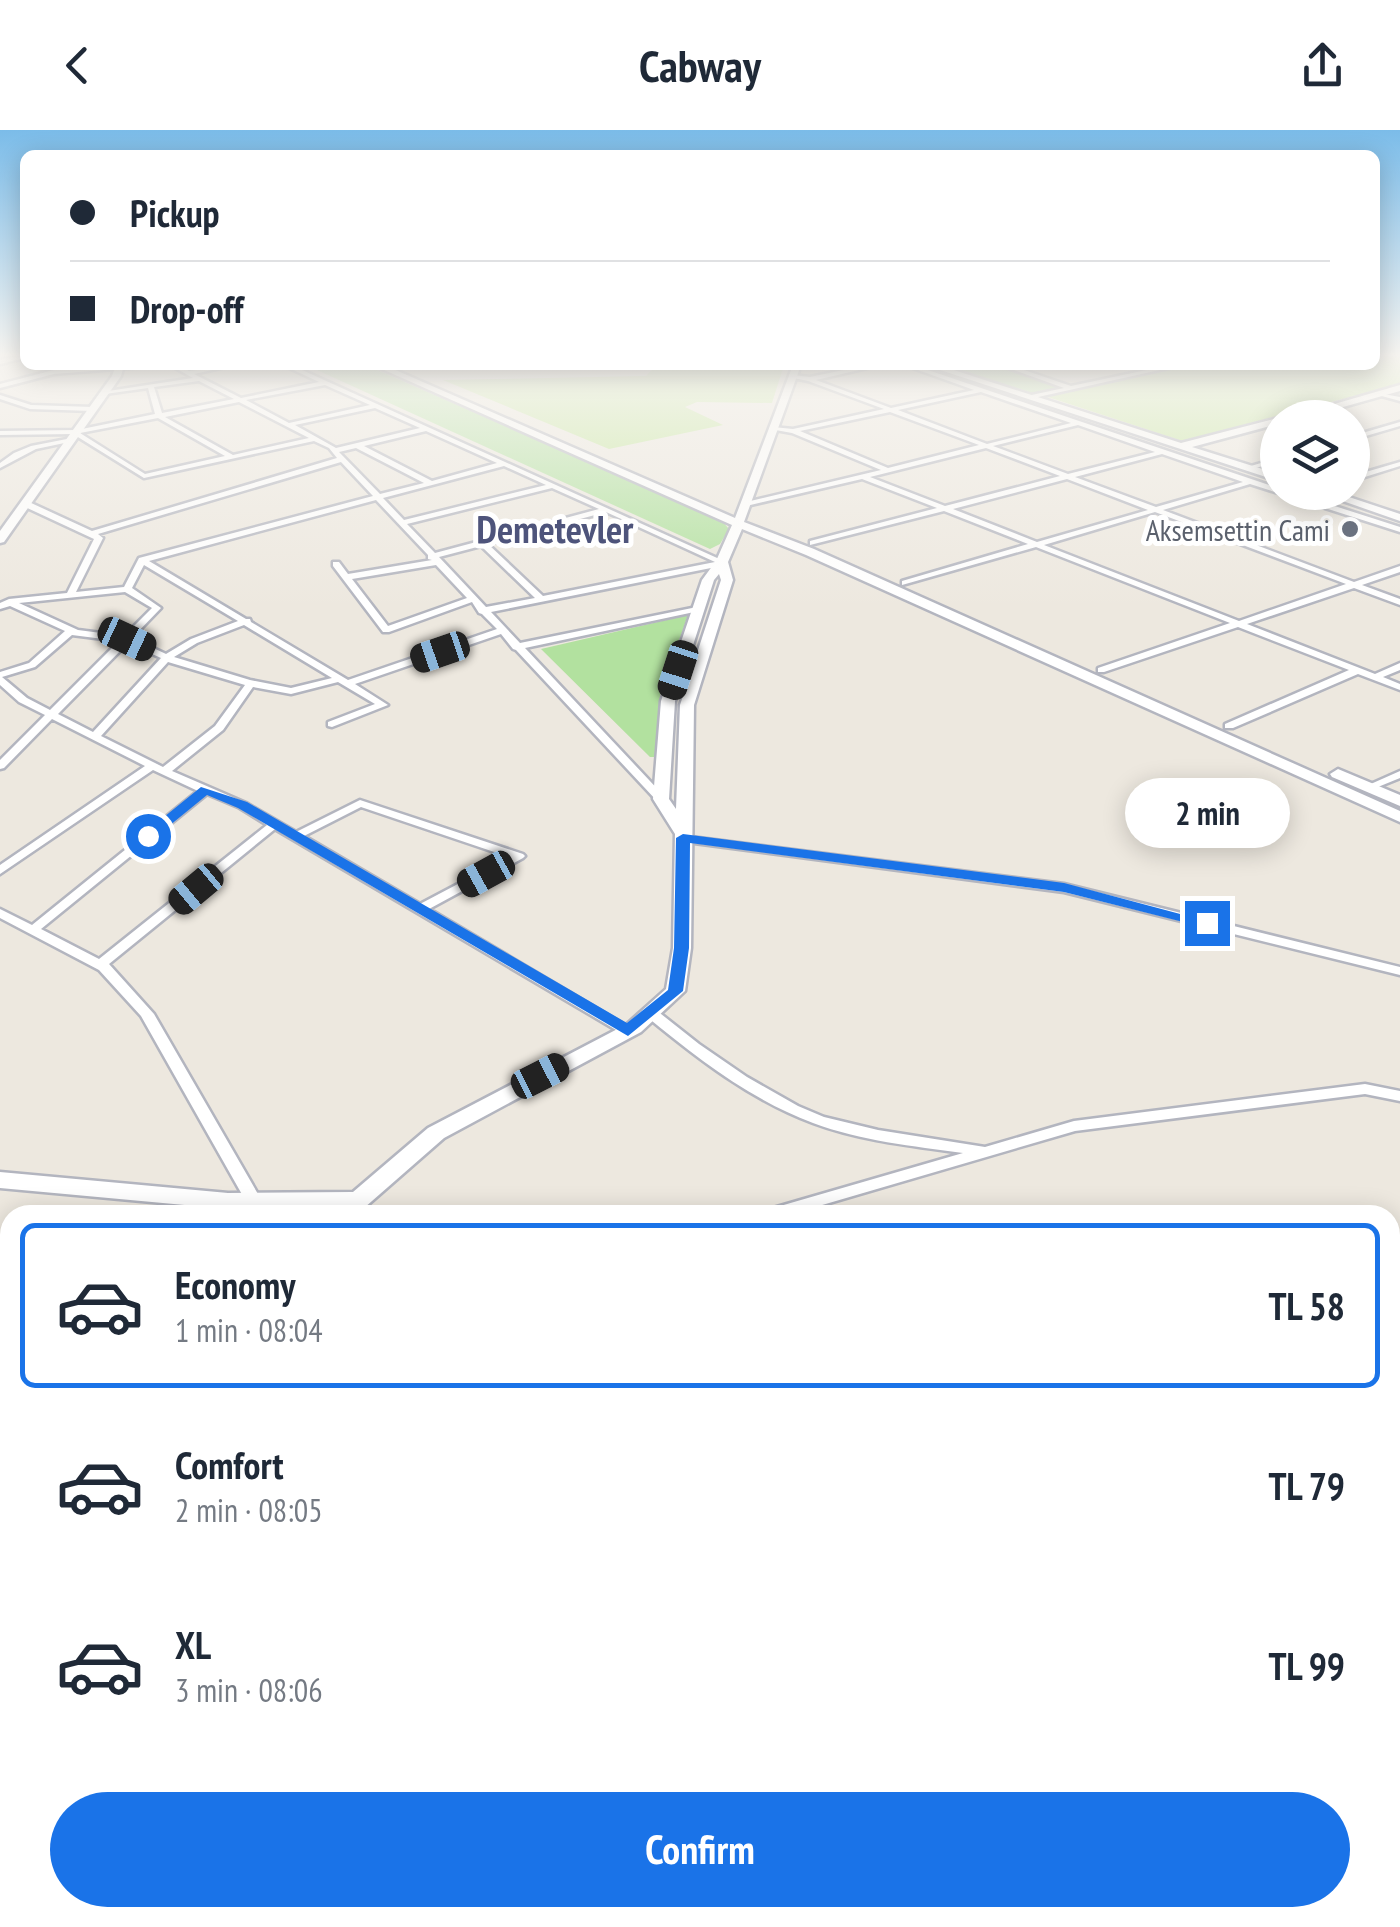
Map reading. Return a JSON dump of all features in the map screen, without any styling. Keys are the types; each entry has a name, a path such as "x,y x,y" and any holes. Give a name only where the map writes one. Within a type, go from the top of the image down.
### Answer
{"street":[{"path":"0,466 12,456 57,440"},
{"path":"0,538 72,440"},
{"path":"83,440 144,476 311,440"},
{"path":"200,440 232,458"},
{"path":"316,440 338,455 661,799 683,836"},
{"path":"90,534 383,440"},
{"path":"352,1205 436,1133 628,1031 676,991 682,948 687,705 728,580 722,562 451,440"},
{"path":"560,440 813,543 1400,801"},
{"path":"569,440 742,514 810,552 1400,817"},
{"path":"661,799 668,701 708,580 722,562 769,440"},
{"path":"815,440 889,470"},
{"path":"969,440 1400,602"},
{"path":"742,514 889,470 1012,440"},
{"path":"1124,440 1260,486"},
{"path":"1160,440 1260,472"},
{"path":"813,543 1208,440"},
{"path":"358,446 429,482"},
{"path":"127,590 142,560 503,464"},
{"path":"1370,473 1400,464"},
{"path":"1248,468 1260,465"},
{"path":"864,477 1400,687"},
{"path":"905,583 1260,480"},
{"path":"401,523 553,486"},
{"path":"26,504 99,538 71,594"},
{"path":"1370,508 1400,518"},
{"path":"1385,513 1400,508"},
{"path":"346,578 434,560 606,510"},
{"path":"1338,510 1400,530"},
{"path":"1344,512 1350,510"},
{"path":"0,520 14,520"},
{"path":"482,543 542,599"},
{"path":"142,560 383,704 332,724"},
{"path":"482,610 722,562"},
{"path":"336,564 386,630 472,600"},
{"path":"1101,670 1400,569"},
{"path":"0,766 157,608 127,590 3,603"},
{"path":"3,603 72,631 127,639 167,657 251,683 292,691 344,681 501,630"},
{"path":"516,647 699,608"},
{"path":"96,735 167,657 247,621"},
{"path":"72,631 32,665 0,677 23,700 275,824 628,1031"},
{"path":"1375,677 1400,666"},
{"path":"1228,726 1358,670"},
{"path":"0,870 219,728 251,683"},
{"path":"1369,788 1400,774"},
{"path":"33,930 206,790"},
{"path":"296,836 360,803 519,856 420,910"},
{"path":"100,965 275,824"},
{"path":"683,836 1064,888 1400,971"},
{"path":"0,913 100,965 147,1014 254,1201"},
{"path":"651,1013 691,1046 767,1095 841,1127 987,1152"},
{"path":"804,1205 1074,1126 1365,1090 1400,1096"},
{"path":"0,1180 318,1205"}],"green space":[{"path":"470,440 537,440 722,521 729,529 720,544 710,549"},
{"path":"587,440 652,440 609,449"},
{"path":"688,615 660,695 659,757 650,757 541,649"}],"place":[{"name":"Aksemsettin Cami","path":"1350,529"}],"district":[{"name":"Demetevler","path":"555,528"}],"route":[{"path":"148,836 206,790 242,805 628,1031 676,991 682,948 683,838 1064,888 1207,923"}]}
